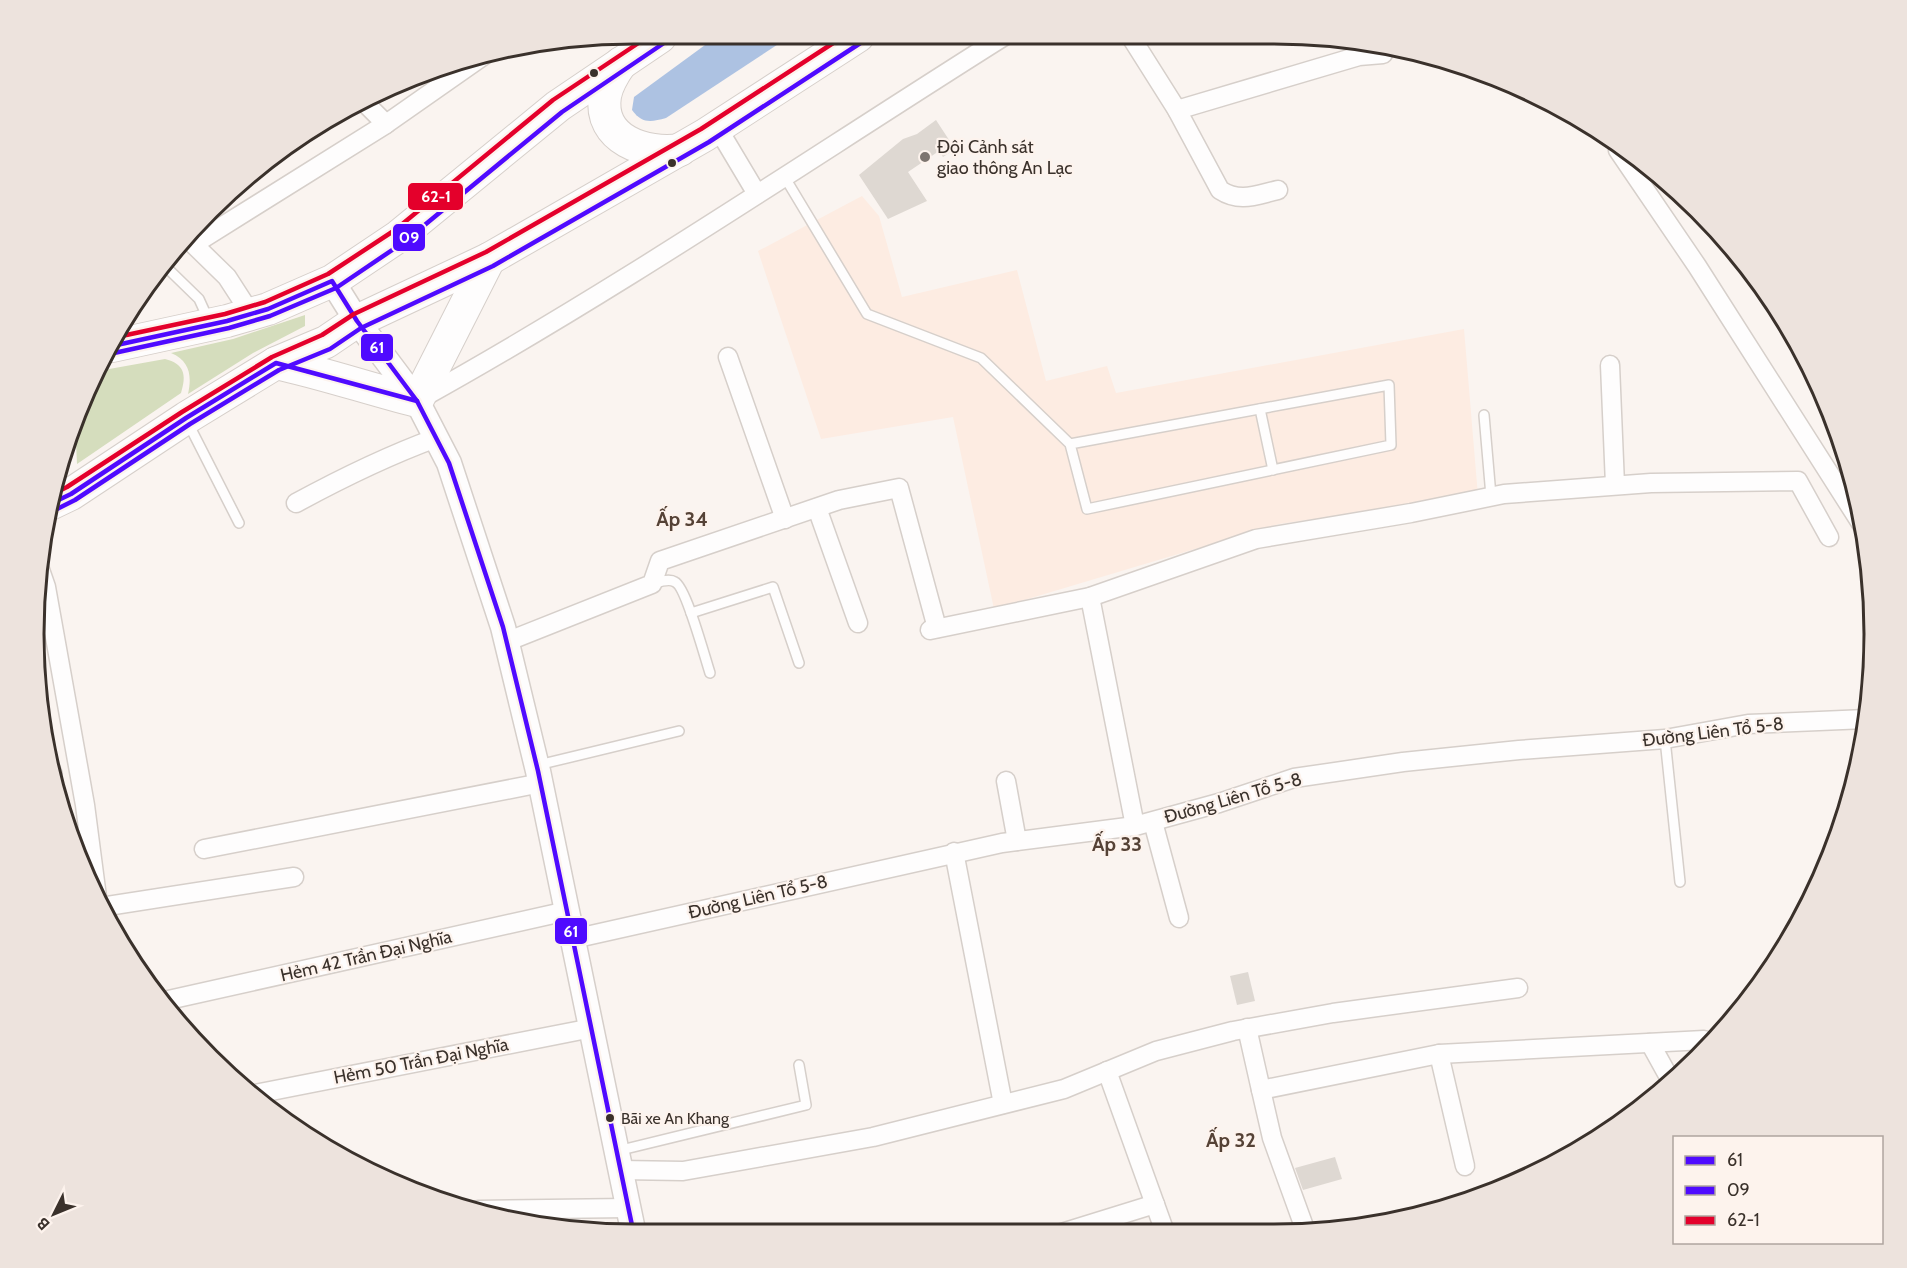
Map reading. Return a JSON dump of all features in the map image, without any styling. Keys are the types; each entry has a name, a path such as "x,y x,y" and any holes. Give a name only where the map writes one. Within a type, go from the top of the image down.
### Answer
{"highway":[{"path":"120,344 268,309 332,281 399,236 558,106 651,44"},
{"path":"60,499 276,363 326,342 357,321 489,259 680,150 846,44"},
{"path":"621,63 606,95 606,116 614,131 629,143 645,150 662,152 680,150"},
{"path":"276,363 307,369 358,386 417,401 489,259"},
{"path":"65,476 168,409 244,364 315,329 357,321"}],"main road":[{"path":"332,281 357,321 417,401 449,463 506,642 539,774 632,1224"}],"street":[{"path":"417,401 546,328 992,44"},
{"path":"1135,44 1177,110 1220,190 1229,196 1240,198 1278,190"},
{"path":"1177,110 1359,56 1382,54"},
{"path":"200,234 386,124 465,69"},
{"path":"369,107 386,124"},
{"path":"717,127 757,194"},
{"path":"1630,165 1840,482"},
{"path":"192,242 227,277 251,314"},
{"path":"728,357 785,519"},
{"path":"1610,365 1615,485"},
{"path":"296,503 344,476 436,438"},
{"path":"1798,481 1829,537"},
{"path":"506,642 652,584 660,561 839,500 898,488 934,629 1090,597 1256,539 1411,513 1491,496 1651,483 1840,482"},
{"path":"817,508 858,623"},
{"path":"46,587 85,806 94,873"},
{"path":"1090,597 1135,826"},
{"name":"Đường Liên Tổ 5-8","path":"573,939 954,852 1153,822 1294,778 1402,762 1665,739 1748,724 1857,719"},
{"path":"204,849 539,774"},
{"path":"1006,781 1017,841"},
{"path":"1153,822 1179,918"},
{"path":"954,852 1003,1104"},
{"path":"110,906 294,877"},
{"name":"Hẻm 42 Trần Đại Nghĩa","path":"170,999 567,911"},
{"path":"619,1160 683,1171 873,1137 1064,1089 1156,1051 1247,1028 1334,1013 1518,988"},
{"name":"Hẻm 50 Trần Đại Nghĩa","path":"263,1092 592,1028"},
{"path":"1247,1028 1272,1138 1303,1223"},
{"path":"1261,1090 1438,1054 1702,1040"},
{"path":"1650,1043 1667,1074"},
{"path":"1438,1054 1465,1166"},
{"path":"1107,1071 1162,1224"},
{"path":"1090,1224 1155,1204"},
{"path":"505,1210 628,1208"}],"lane":[{"path":"784,176 867,314 981,358 1070,444 1087,509 1390,444 1389,385 1070,444"},
{"path":"170,270 199,299 210,324"},
{"path":"1260,409 1273,470"},
{"path":"1484,415 1491,496"},
{"path":"186,418 238,523"},
{"path":"652,584 668,580 677,583 691,613 710,673"},
{"path":"691,613 773,587 799,663"},
{"path":"539,774 679,731"},
{"path":"1665,739 1680,882"},
{"path":"619,1160 806,1105 799,1065"}],"shaded area":[{"path":"862,196 879,216 902,297 1017,270 1046,381 1107,366 1116,393 1464,329 1478,496 1279,524 994,609 953,417 821,439 758,251"}],"green space":[{"path":"305,315 305,326 253,353 188,394 190,381 186,365 171,353 233,339"},
{"path":"165,359 180,367 184,380 181,393 77,464 76,442 106,370"}],"water":[{"path":"706,44 778,44 666,118 647,121 639,118 632,110 634,97"}],"building":[{"path":"936,120 955,149 943,157 939,151 908,172 927,201 888,219 859,175 903,139 917,134"},
{"path":"1248,972 1255,1001 1237,1005 1230,976"},
{"path":"1335,1157 1342,1179 1303,1190 1295,1168"}],"transit line":[{"name":"62-1","path":"125,335 225,314 265,302 328,274 395,230 553,100 637,44"},
{"name":"09","path":"115,353 229,328 270,316 336,288 404,242 562,112 663,44"},
{"name":"62-1","path":"62,490 272,357 322,335 354,314 486,252 701,129 832,44"},
{"name":"09","path":"57,509 75,500 190,424 279,370 330,349 361,328 493,266 709,142 859,44"},
{"name":"61","path":"120,344 227,321 268,309 332,281 357,321 417,401 449,463 503,627 538,771 632,1224"},
{"name":"61","path":"60,499 276,363 417,401"}],"place":[{"name":"Đội Cảnh sát giao thông An Lạc","path":"925,157"},
{"name":"Bãi xe An Khang","path":"610,1118"}],"district":[{"name":"Ấp 34","path":"682,519"},
{"name":"Ấp 33","path":"1117,844"},
{"name":"Ấp 32","path":"1231,1140"}]}
